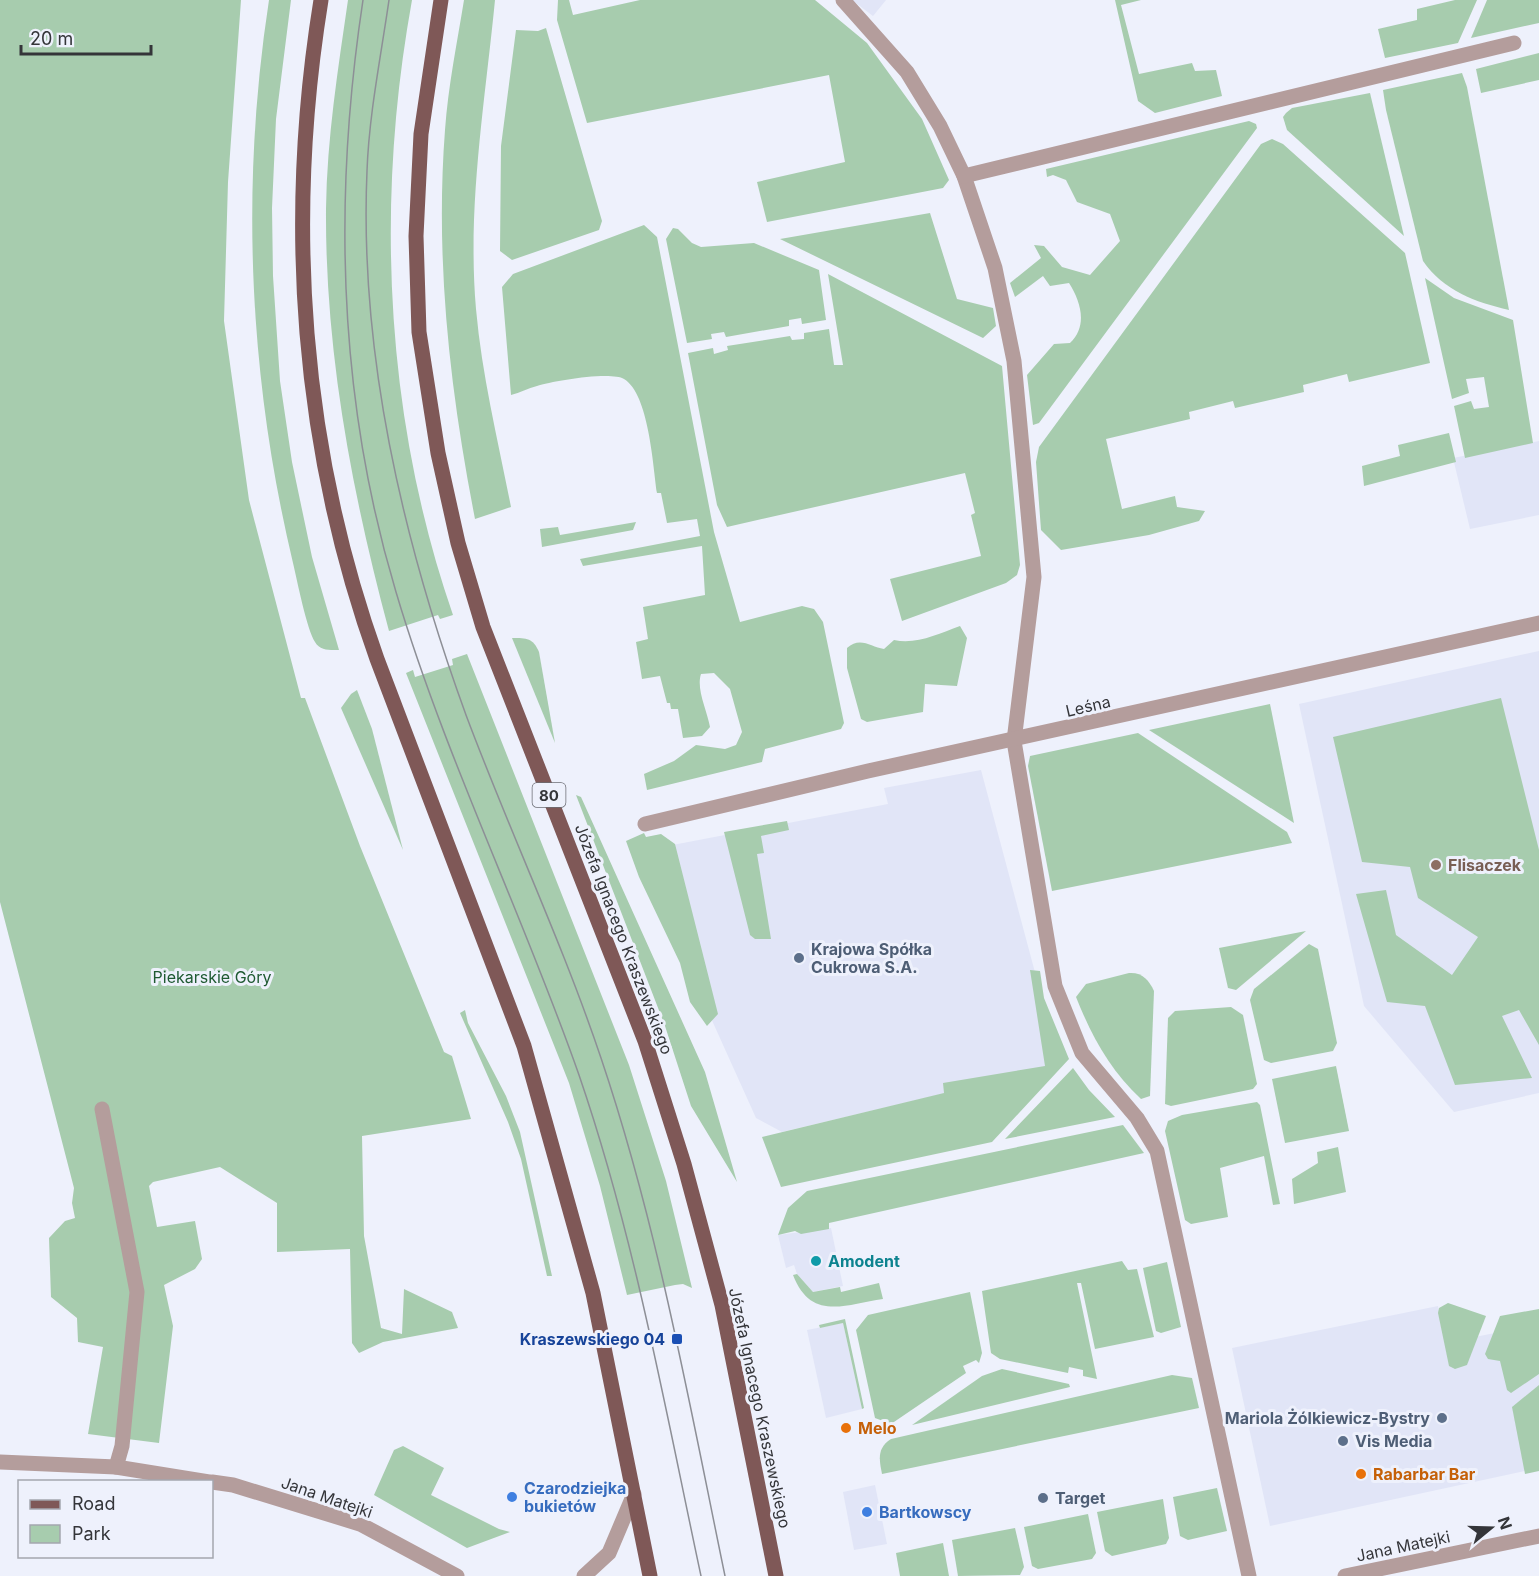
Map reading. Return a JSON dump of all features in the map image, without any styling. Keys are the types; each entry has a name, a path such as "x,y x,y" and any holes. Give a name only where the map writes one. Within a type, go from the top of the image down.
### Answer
{"main road":[{"path":"321,0 306,127 302,226 306,326 317,432 332,510 355,599 524,1046 593,1293 650,1576"},
{"name":"Józefa Ignacego Kraszewskiego","path":"441,0 421,134 416,236 420,332 438,453 458,543 483,627 645,1041 684,1164 722,1305 776,1576"}],"street":[{"path":"843,0 907,72 940,126 964,176 995,268 1014,361 1034,577 1014,741 1055,986 1082,1053 1137,1118 1157,1150 1249,1576"},
{"path":"964,176 1514,43"},
{"name":"Leśna","path":"645,824 868,771 1014,741 1539,623"},
{"path":"102,1109 137,1292 122,1446 116,1467"},
{"name":"Jana Matejki","path":"0,1462 116,1467 197,1480"},
{"name":"Jana Matejki","path":"213,1482 233,1485 360,1524 457,1576"},
{"path":"584,1576 609,1553 634,1494"},
{"name":"Jana Matejki","path":"1346,1576 1539,1536"}],"shaded area":[{"path":"852,0 886,0 873,16"},
{"path":"1539,441 1539,515 1470,529 1453,458"},
{"name":"Flisaczek","path":"1539,651 1539,1093 1454,1112 1364,1006 1299,704"},
{"path":"981,770 1060,1066 782,1132 756,1118 636,852 888,804 884,788"},
{"name":"Amodent","path":"831,1228 843,1286 813,1292 797,1274 794,1265 786,1268 778,1235"},
{"path":"1438,1306 1445,1343 1539,1324 1539,1468 1270,1526 1232,1348"},
{"path":"843,1323 862,1409 826,1418 807,1330"},
{"path":"875,1485 887,1544 854,1550 843,1492"}],"green space":[{"name":"Piekarskie Góry","path":"0,0 241,0 228,182 224,321 249,500 301,698 305,698 360,846 444,1052 452,1056 471,1119 362,1136 364,1236 381,1328 402,1334 404,1289 452,1312 458,1328 383,1342 359,1353 352,1343 350,1249 277,1252 277,1203 220,1167 153,1182 149,1186 157,1227 195,1221 202,1259 195,1269 164,1285 173,1326 159,1443 88,1434 103,1347 78,1342 77,1318 51,1297 49,1238 65,1221 75,1218 72,1203 74,1188 0,902"},
{"path":"269,0 291,0 276,119 272,208 273,276 280,381 292,462 312,557 339,650 326,649 317,645 306,616 278,493 258,353 252,212 254,141"},
{"path":"348,0 412,0 400,77 393,155 391,233 393,310 400,388 413,465 430,541 453,615 440,619 438,615 389,631 363,527 343,422 330,316 326,209 328,156"},
{"path":"464,0 495,0 478,154 474,271 482,359 511,507 475,519 452,374 442,228 446,114"},
{"path":"558,0 569,0 573,15 640,0 815,0 867,43 922,119 949,180 943,188 767,222 757,182 845,162 829,75 587,123 557,20"},
{"path":"1115,0 1141,0 1121,5 1139,74 1192,63 1195,71 1216,70 1222,96 1155,113 1138,101"},
{"path":"1455,0 1477,0 1458,43 1385,58 1378,29 1417,20 1417,9"},
{"path":"1487,0 1539,0 1539,23 1471,38"},
{"path":"546,28 602,221 599,230 512,260 500,251 501,146 516,30 538,31"},
{"path":"1539,53 1539,80 1481,93 1476,69"},
{"path":"1462,73 1467,87 1509,310 1472,299 1450,288 1423,261 1386,110 1383,90"},
{"path":"1370,93 1404,236 1287,130 1283,117 1292,108"},
{"path":"1249,121 1256,124 1257,128 1039,423 1033,425 1027,375 1054,344 1070,343 1079,329 1081,314 1077,298 1069,283 1050,286 1043,276 1015,297 1010,283 1041,258 1034,245 1044,246 1062,267 1090,275 1120,241 1110,214 1077,202 1066,180 1053,175 1047,177 1046,169"},
{"path":"1272,139 1283,144 1405,253 1430,363 1349,382 1347,374 1303,385 1304,392 1235,408 1233,401 1189,412 1190,419 1106,439 1122,509 1175,496 1177,507 1205,511 1199,521 1149,535 1061,550 1041,530 1036,462 1039,447 1261,144"},
{"path":"930,213 957,299 993,308 996,326 983,338 780,239"},
{"path":"644,225 657,237 714,532 740,622 802,606 814,609 823,622 844,723 841,729 765,749 762,762 647,790 644,774 674,761 696,745 725,749 736,745 742,732 730,689 714,673 701,674 700,680 710,727 702,736 683,738 678,709 671,709 670,703 667,703 660,676 642,679 636,642 648,639 643,607 705,595 702,546 583,566 580,559 700,536 697,519 667,523 661,493 657,493 644,415 639,399 624,379 595,376 568,379 511,395 502,287 513,274"},
{"path":"673,228 678,229 692,243 701,247 754,243 819,270 826,320 802,324 801,318 789,320 789,326 726,337 724,332 711,334 712,339 687,343 666,239"},
{"path":"828,274 1002,366 1020,565 1017,575 1006,583 902,621 890,579 981,556 971,515 975,513 965,473 727,527 717,505 688,353 713,348 714,354 728,350 727,346 790,336 792,340 804,339 804,333 829,329 834,365 843,365"},
{"path":"1425,278 1454,298 1513,320 1533,443 1465,458 1454,406 1471,401 1474,409 1489,407 1484,377 1466,379 1469,393 1452,399"},
{"path":"1449,433 1456,462 1364,486 1362,466 1400,456 1398,445"},
{"path":"636,522 633,530 542,547 540,529 558,527 560,535"},
{"path":"960,626 967,638 957,686 925,684 923,712 867,722 861,719 847,668 847,648 856,643 866,643 884,649 894,640 919,640"},
{"path":"512,638 529,640 539,652 555,743"},
{"path":"467,654 629,1065 666,1181 692,1288 683,1284 627,1295 600,1186 569,1083 406,673 413,670 415,677 453,665 452,659"},
{"path":"357,690 372,729 403,850 341,708 351,694"},
{"name":"Flisaczek","path":"1501,698 1539,850 1539,1045 1519,1010 1502,1016 1532,1078 1455,1085 1425,1006 1387,1002 1356,894 1386,890 1396,935 1452,975 1478,937 1418,898 1410,867 1362,862 1333,737"},
{"path":"1270,704 1294,823 1149,730"},
{"path":"1138,733 1287,832 1292,843 1052,891 1028,766 1030,756"},
{"path":"576,795 581,797 705,1072 737,1182 691,1106 665,1026"},
{"path":"787,821 789,830 761,836 764,853 757,854 771,939 755,939 750,935 724,832"},
{"path":"644,833 646,837 661,834 675,844 718,1014 707,1026 690,1002 680,963 639,877 626,841"},
{"path":"1306,931 1236,990 1228,988 1219,948"},
{"path":"1309,944 1318,949 1337,1043 1333,1051 1271,1063 1264,1060 1250,1000 1254,989"},
{"path":"1030,970 1040,971 1044,998 1069,1059 992,1142 781,1187 762,1137 944,1093 943,1083 1045,1066"},
{"path":"1129,973 1138,974 1144,978 1154,991 1150,1096 1141,1099 1111,1065 1076,997 1086,984"},
{"path":"1231,1007 1243,1015 1257,1084 1253,1089 1171,1106 1165,1104 1168,1018 1175,1011"},
{"path":"465,1010 468,1023 506,1096 520,1132 552,1276 547,1276 521,1159 508,1122 460,1013"},
{"path":"1336,1066 1349,1131 1285,1143 1272,1079"},
{"path":"1073,1068 1089,1090 1115,1117 1005,1139"},
{"path":"1257,1102 1260,1105 1280,1204 1273,1205 1264,1156 1220,1168 1228,1217 1191,1224 1185,1220 1165,1131 1168,1121 1182,1115"},
{"path":"1123,1125 1144,1153 829,1223 829,1229 801,1234 795,1231 778,1235 788,1208 807,1191"},
{"path":"1338,1147 1346,1192 1294,1204 1292,1179 1318,1163 1317,1152"},
{"path":"1122,1261 1128,1270 1137,1269 1154,1337 1095,1349 1081,1283 1077,1283 1097,1379 1083,1376 1083,1370 1069,1367 1068,1373 1000,1359 991,1353 982,1291"},
{"path":"1167,1262 1181,1327 1161,1333 1156,1331 1143,1268"},
{"path":"797,1274 813,1292 840,1287 841,1292 879,1283 883,1299 842,1306 819,1304 809,1299 800,1289 793,1275"},
{"path":"970,1292 982,1353 979,1363 976,1360 963,1366 966,1373 891,1424 875,1418 856,1330 868,1315"},
{"path":"1448,1303 1486,1316 1467,1365 1455,1369 1449,1366 1438,1313 1439,1308"},
{"path":"1539,1309 1539,1374 1511,1393 1507,1390 1500,1361 1488,1359 1485,1354 1500,1316"},
{"path":"845,1319 864,1408 862,1409 843,1323 820,1328 819,1325"},
{"path":"1002,1369 1069,1384 1070,1387 912,1425 982,1376"},
{"path":"1172,1375 1192,1378 1199,1408 882,1474 881,1450 891,1439"},
{"path":"1539,1385 1539,1471 1525,1474 1512,1407"},
{"path":"403,1446 444,1468 431,1495 499,1529 510,1532 467,1548 374,1495 394,1450"},
{"path":"1217,1488 1227,1531 1188,1540 1180,1536 1173,1497"},
{"path":"1163,1499 1169,1538 1166,1544 1112,1556 1105,1551 1097,1512"},
{"path":"1088,1514 1096,1553 1092,1559 1038,1569 1032,1566 1024,1527"},
{"path":"1015,1528 1024,1567 1020,1575 958,1576 952,1540"},
{"path":"943,1543 949,1576 900,1576 896,1553"}],"tram line":[{"path":"363,0 353,74 347,149 346,298 352,372 362,446 377,519 396,592 437,714 557,1014 599,1136 648,1324 701,1576"},
{"path":"389,0 370,128 366,240 370,310 378,379 390,448 405,516 443,650 466,715 586,1015 621,1122 671,1315 725,1576"}],"place":[{"name":"Flisaczek","path":"1436,865"},
{"name":"Krajowa Spółka Cukrowa S.A.","path":"799,958"},
{"name":"Amodent","path":"816,1261"},
{"name":"Kraszewskiego 04","path":"677,1339"},
{"name":"Mariola Żólkiewicz-Bystry","path":"1442,1418"},
{"name":"Melo","path":"846,1428"},
{"name":"Vis Media","path":"1343,1441"},
{"name":"Rabarbar Bar","path":"1361,1474"},
{"name":"Czarodziejka bukietów","path":"512,1497"},
{"name":"Target","path":"1043,1498"},
{"name":"Bartkowscy","path":"867,1512"}]}
